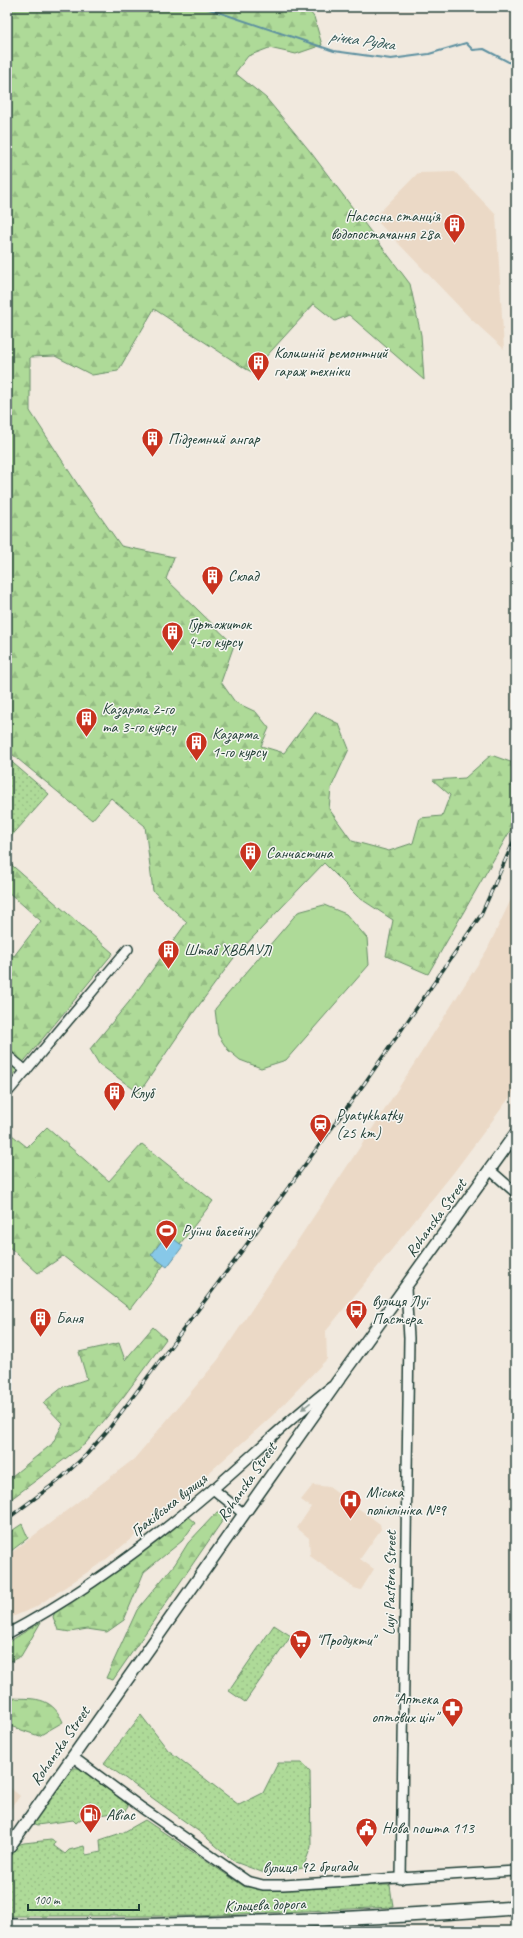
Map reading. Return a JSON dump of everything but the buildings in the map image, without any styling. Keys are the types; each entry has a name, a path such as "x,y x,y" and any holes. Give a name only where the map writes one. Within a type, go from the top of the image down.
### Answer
{"highway":[{"name":"Кільцева дорога","path":"11,1926 200,1924 357,1919 516,1908"}],"main road":[{"name":"Rohanska Street","path":"7,1850 337,1382 516,1133"}],"street":[{"path":"7,1093 128,950"},
{"path":"7,1055 26,1071"},
{"path":"490,1170 516,1193"},
{"name":"Luyi Pastera Street","path":"401,1879 409,1338 406,1288"},
{"name":"Граківська вулиця","path":"7,1634 49,1611 125,1558 213,1490 300,1411 337,1382"},
{"path":"213,1490 244,1514"},
{"name":"вулиця 92 бригади","path":"73,1757 148,1813 247,1881 264,1885 283,1885 516,1871"}],"shaded area":[{"path":"455,172 496,215 504,349 471,319 374,218 418,173"},
{"path":"516,889 516,1089 454,1172 326,1331 327,1359 273,1415 181,1498 104,1561 34,1608 7,1619 7,1556 134,1459 218,1360 378,1120 487,950"},
{"path":"313,1485 329,1487 380,1524 381,1529 360,1559 374,1569 361,1590 354,1588 310,1556 309,1538 297,1528 311,1507 301,1500"},
{"path":"7,1785 20,1796 7,1814"}],"green space":[{"path":"7,7 306,7 314,17 322,45 296,54 269,48 248,56 235,73 266,98 309,150 410,284 421,335 424,380 349,315 335,321 314,304 252,372 154,309 118,371 92,375 55,356 30,357 30,411 80,488 121,546 174,557 166,579 234,645 221,682 235,702 256,712 269,728 261,746 284,753 315,712 339,724 349,749 331,788 329,809 352,841 389,851 413,843 420,818 442,816 450,795 433,780 465,778 491,755 516,764 516,818 514,824 428,974 386,956 393,920 358,897 324,863 236,955 194,1012 139,1093 99,1064 90,1049 129,1002 187,922 153,891 145,826 111,798 92,820 7,750 7,660 11,654 7,651"},
{"path":"7,758 49,794 7,841"},
{"path":"7,861 113,953 7,1082 7,951 14,956 41,921 7,891"},
{"path":"324,905 346,914 367,938 369,965 286,1060 261,1068 240,1060 228,1050 218,1035 215,1009 298,912"},
{"path":"47,1127 109,1181 142,1144 213,1201 130,1309 63,1256 38,1273 7,1245 7,1131 27,1147"},
{"path":"153,1327 166,1339 124,1396 85,1444 7,1502 7,1480 52,1444 63,1424 43,1403 63,1387 87,1379 79,1352 119,1343 125,1360"},
{"path":"217,1512 224,1512 225,1517 113,1680 106,1678 137,1610 175,1564 188,1543"},
{"path":"187,1516 195,1523 182,1541 144,1572 124,1620 107,1632 87,1629 70,1632 58,1630 53,1617 55,1612 98,1583"},
{"path":"22,1524 28,1538 7,1554 7,1534"},
{"path":"41,1622 21,1656 7,1663 6,1650 8,1643"},
{"path":"274,1625 291,1636 245,1702 229,1691"},
{"path":"7,1698 33,1699 47,1703 53,1707 63,1722 39,1736 7,1725"},
{"path":"141,1715 168,1750 239,1805 263,1793 278,1763 302,1763 310,1772 311,1847 303,1868 267,1874 235,1862 201,1833 104,1763"},
{"path":"79,1768 127,1802 128,1807 125,1811 82,1818 76,1823 73,1820 37,1825 32,1823 69,1770"},
{"path":"145,1820 245,1887 390,1885 393,1907 196,1916 7,1916 7,1860 17,1845 51,1840 55,1842 54,1846 65,1854 69,1850 84,1846 86,1855 101,1852 100,1840 124,1832"}],"water":[{"name":"Руїни басейну","path":"167,1234 183,1246 167,1267 151,1255"}],"waterway":[{"name":"річка Рудка","path":"203,7 334,51 391,59 429,54 466,43 473,50 484,49 516,66"}],"railway":[{"path":"7,1519 58,1481 86,1455 108,1430 236,1259 364,1084 481,915 516,836"}],"place":[{"name":"Насосна станція водопостачання 28а","path":"455,244"},
{"name":"Колишній ремонтний гараж техніки","path":"259,382"},
{"name":"Підземний ангар","path":"153,458"},
{"name":"Склад","path":"212,596"},
{"name":"Гуртожиток 4-го курсу","path":"173,652"},
{"name":"Казарма 2-го та 3-го курсу","path":"87,738"},
{"name":"Казарма 1-го курсу","path":"196,762"},
{"name":"Санчастина","path":"251,872"},
{"name":"Штаб ХВВАУЛ","path":"169,970"},
{"name":"Клуб","path":"114,1112"},
{"name":"Pyatykhatky (25 km)","path":"321,1144"},
{"name":"Руїни басейну","path":"167,1250"},
{"name":"вулиця Луї Пастера","path":"357,1330"},
{"name":"Баня","path":"40,1338"},
{"name":"Міська поліклініка №9","path":"350,1520"},
{"name":"\"Продукти\"","path":"300,1660"},
{"name":"\"Аптека оптових цін\"","path":"453,1728"},
{"name":"Авіас","path":"90,1834"},
{"name":"Нова пошта 113","path":"366,1848"}]}
